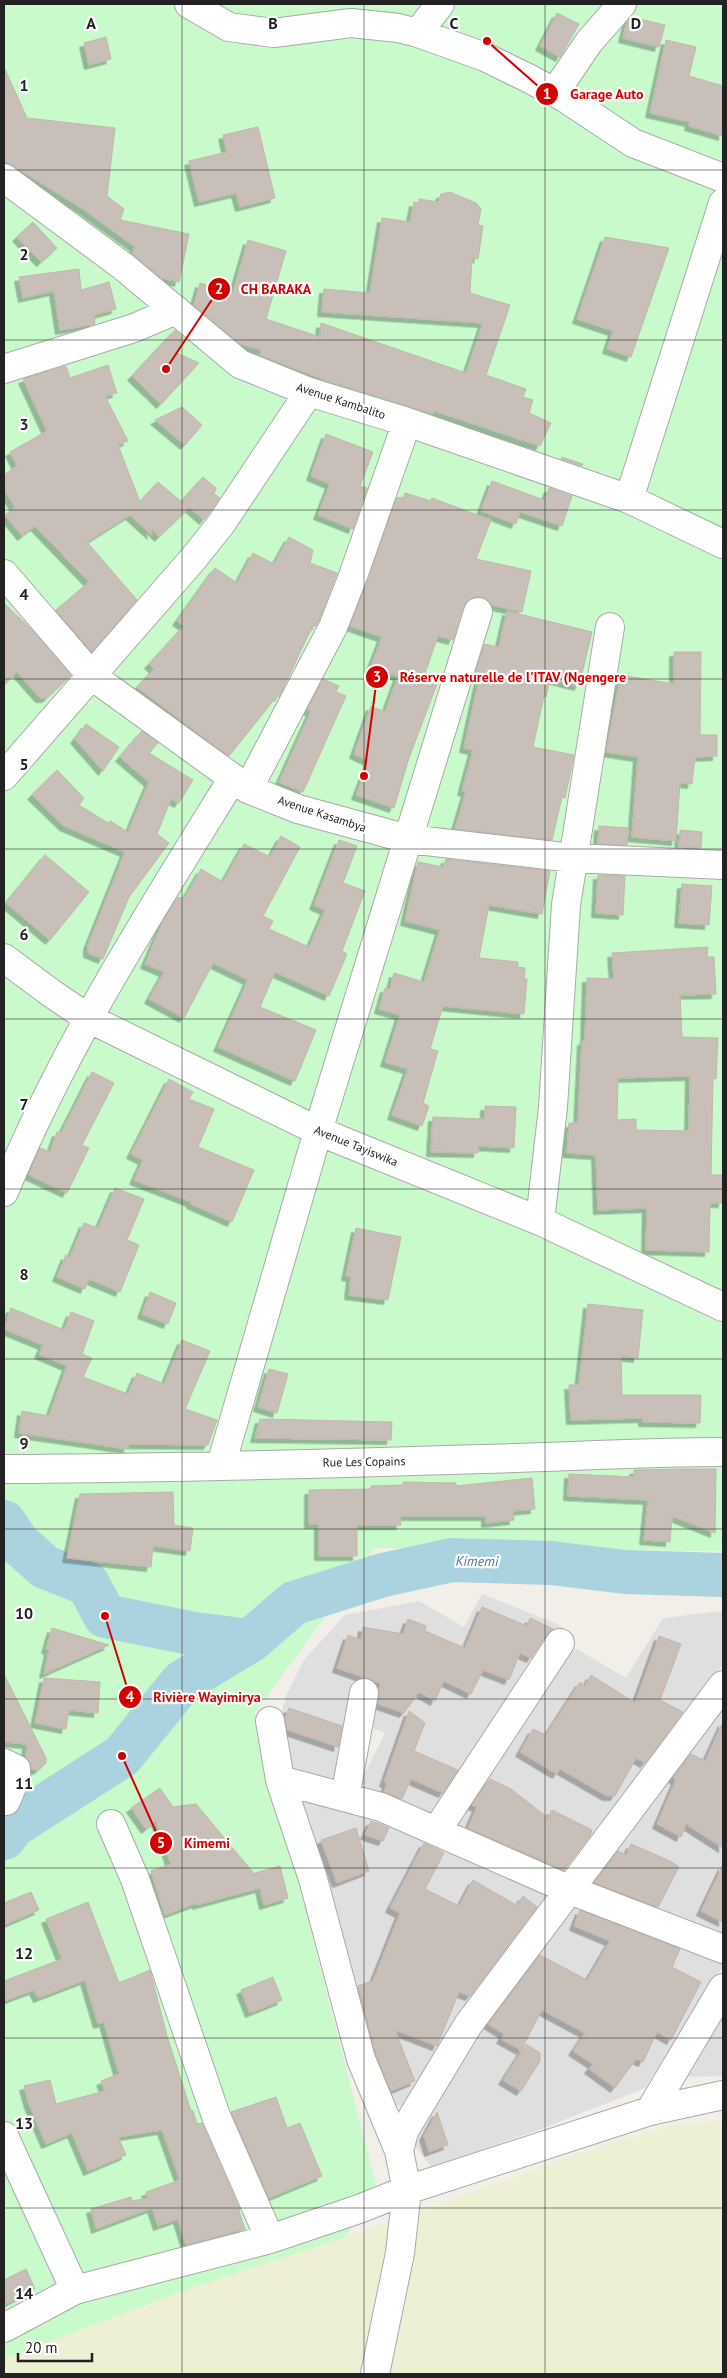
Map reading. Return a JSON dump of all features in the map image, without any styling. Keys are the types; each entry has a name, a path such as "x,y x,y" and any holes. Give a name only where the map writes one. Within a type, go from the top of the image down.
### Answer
{"street":[{"path":"189,4 229,27 274,33 351,23 398,28 418,33 485,57 555,92 633,144 723,178"},
{"path":"418,33 440,4"},
{"path":"555,92 589,42 622,4"},
{"name":"Avenue Kambalito","path":"4,178 124,267 240,364 309,392 407,422 629,498 723,544"},
{"path":"629,498 723,202"},
{"path":"4,368 134,328 176,310"},
{"path":"4,776 193,560 221,524 309,392"},
{"path":"4,1192 88,1018 240,783 333,627 354,576 407,422"},
{"name":"Avenue Kasambya","path":"4,574 92,676 240,783 298,809 408,839 573,858 723,865"},
{"path":"221,1465 318,1132 478,612"},
{"path":"540,1221 553,1107 564,934 573,858 610,627"},
{"name":"Avenue Tayiswika","path":"4,958 50,994 88,1018 318,1132 540,1221 723,1307"},
{"name":"Rue Les Copains","path":"4,1469 547,1457 654,1452 723,1452"},
{"path":"437,1830 560,1644"},
{"path":"399,2151 404,2131 468,2025 723,1684"},
{"path":"345,1797 364,1693"},
{"path":"270,1720 280,1780 313,1879 361,2059 399,2151 407,2190 400,2253 375,2374"},
{"path":"4,1763 16,1769 16,1778 6,1801"},
{"path":"280,1780 381,1807 570,1890 723,1949"},
{"path":"111,1824 135,1879 216,2116 270,2239"},
{"path":"650,2111 723,1988"},
{"path":"4,2328 75,2290 270,2239 359,2209 407,2190 650,2111 723,2095"},
{"path":"4,2136 75,2290"}],"shaded area":[{"path":"482,1594 562,1626 537,1668 436,1822 357,1789 385,1733 353,1720 337,1781 288,1768 278,1725 286,1696 303,1661 345,1615 419,1601 464,1627"},
{"path":"723,1611 723,1664 567,1881 448,1830 570,1645 626,1678 663,1618"},
{"path":"723,1702 723,1945 583,1891"},
{"path":"319,1798 378,1816 555,1893 408,2106 397,2106 392,2099 346,1983 303,1803"},
{"path":"578,1898 723,1959 723,1966 645,2088 536,2131 431,2167 412,2142 443,2079"},
{"path":"723,2002 723,2076 678,2077"}],"green space":[{"path":"4,4 723,4 723,1551 375,1548 255,1713 376,2185 346,2237 180,2292 4,2359"},
{"path":"723,2121 723,2374 4,2374 4,2359 180,2292 346,2237 581,2153 667,2126"}],"building":[{"path":"557,13 579,24 560,57 540,46"},
{"path":"631,17 665,25 659,47 623,38 627,22"},
{"path":"106,37 111,59 89,65 84,43"},
{"path":"666,40 696,47 689,76 723,86 723,136 689,126 690,122 650,113"},
{"path":"4,67 27,118 115,128 107,196 124,209 120,220 189,234 179,282 162,278 132,254 135,247 83,209 4,160"},
{"path":"258,127 275,198 240,207 236,193 199,202 189,161 227,152 223,135"},
{"path":"450,192 476,203 481,209 478,225 483,226 478,259 472,258 470,293 510,305 486,375 526,389 523,397 533,400 529,413 551,423 540,446 434,411 433,414 328,381 260,355 262,350 240,344 194,305 200,283 233,292 248,240 286,251 266,319 320,337 321,323 466,373 483,323 322,312 324,289 370,293 382,218 410,222 414,202 419,203 419,199 438,202 441,194"},
{"path":"33,222 57,248 41,262 17,237"},
{"path":"605,237 669,248 631,357 607,349 613,331 577,319"},
{"path":"79,269 81,290 109,282 116,309 94,315 95,324 60,330 54,291 23,298 19,277"},
{"path":"175,330 183,337 177,353 199,363 161,404 132,376"},
{"path":"108,365 117,393 105,396 128,441 118,445 140,502 158,482 189,508 159,537 150,528 152,535 130,515 87,542 137,600 92,652 56,610 89,582 35,526 22,536 5,515 15,507 4,490 4,475 17,466 10,452 47,431 23,379 66,366 70,378"},
{"path":"182,407 202,425 185,445 155,420"},
{"path":"326,434 373,452 360,486 367,488 353,529 318,515 330,484 311,476"},
{"path":"562,457 583,464 582,466 561,459"},
{"path":"203,477 216,488 214,494 220,498 204,520 182,501"},
{"path":"492,481 544,500 549,488 572,496 562,526 520,512 516,524 481,511"},
{"path":"405,493 431,501 432,498 491,520 476,559 531,571 522,612 492,605 483,597 474,597 468,600 463,607 453,640 438,636 423,679 437,684 409,758 394,808 356,795 369,761 354,754 371,706 385,712 398,676 371,666 382,637 350,626 397,497 403,499"},
{"path":"289,537 313,550 310,563 337,573 319,620 316,626 313,625 279,697 277,696 229,756 137,687 154,669 149,664 184,626 177,621 215,568 237,583 253,553 274,564"},
{"path":"4,603 32,630 71,675 47,698 40,698 17,672 4,685"},
{"path":"507,611 592,632 579,686 550,679 546,697 544,696 533,747 574,755 565,798 562,797 552,840 455,829 466,792 462,791 473,750 464,748 479,679 474,678 484,644 499,647"},
{"path":"674,652 701,652 700,735 717,735 717,756 695,757 692,784 680,783 676,841 632,837 638,757 606,752 621,675 674,684"},
{"path":"323,679 339,686 336,692 346,696 303,792 279,782 311,711 307,710"},
{"path":"86,724 119,747 103,771 75,739"},
{"path":"142,731 158,743 149,753 193,780 179,803 171,799 157,834 169,843 129,897 103,959 88,953 88,945 125,852 64,826 32,795 57,770 84,798 79,805 108,823 110,821 128,832 149,782 120,757"},
{"path":"599,826 628,828 627,845 598,844"},
{"path":"680,830 702,832 701,848 679,847"},
{"path":"281,836 300,847 263,916 273,921 269,929 309,947 325,910 314,905 339,840 357,846 343,883 365,891 342,951 347,954 329,996 275,972 260,1007 316,1030 295,1081 218,1047 248,980 213,963 184,1018 149,999 164,972 145,964 163,921 178,897 184,899 201,869 223,882 244,844 270,857"},
{"path":"45,855 89,892 50,940 6,903"},
{"path":"446,859 550,871 542,914 489,905 479,958 518,962 518,967 525,968 524,979 527,979 524,1014 443,1006 430,1049 438,1051 423,1103 429,1106 422,1126 392,1115 408,1069 385,1062 400,1015 379,1009 385,988 390,989 394,973 424,982 440,930 405,921 418,862 443,867"},
{"path":"598,875 625,876 623,915 596,913"},
{"path":"682,884 712,886 709,925 679,923"},
{"path":"708,947 707,957 714,957 716,994 680,995 682,1037 718,1038 716,1079 713,1078 711,1175 723,1175 723,1203 710,1203 709,1252 646,1250 647,1208 598,1210 596,1155 567,1153 569,1123 578,1123 582,1041 585,1041 587,978 614,979 612,953","holes":["690,1076 689,1131 636,1130 636,1119 617,1120 618,1078"]},
{"path":"92,1072 114,1083 82,1145 89,1148 67,1193 29,1175 40,1148 50,1152 57,1132 61,1133"},
{"path":"169,1079 193,1092 189,1099 214,1109 198,1147 254,1170 232,1222 191,1204 191,1202 134,1180 143,1160 131,1154"},
{"path":"485,1106 516,1107 514,1148 478,1146 478,1153 431,1152 433,1117 485,1119"},
{"path":"115,1188 144,1199 127,1240 139,1245 120,1292 89,1279 85,1289 57,1277 66,1255 70,1257 84,1223 98,1228"},
{"path":"356,1228 401,1237 388,1300 349,1295 351,1277 346,1276"},
{"path":"150,1292 176,1303 168,1324 142,1314"},
{"path":"588,1304 643,1310 638,1358 621,1356 622,1395 701,1395 700,1423 643,1422 643,1418 571,1420 569,1385 579,1385"},
{"path":"11,1308 64,1330 71,1312 94,1321 82,1354 92,1358 83,1377 128,1394 137,1373 164,1384 182,1340 210,1351 185,1409 217,1420 208,1445 128,1444 128,1449 19,1433 22,1411 49,1416 67,1366 39,1354 43,1345 4,1329"},
{"path":"269,1369 288,1374 277,1413 258,1407"},
{"path":"260,1419 392,1422 391,1440 255,1438"},
{"path":"716,1469 715,1533 672,1516 670,1542 644,1540 648,1500 568,1496 569,1474 634,1477 634,1470"},
{"path":"532,1478 535,1509 513,1511 514,1520 486,1523 486,1516 400,1516 401,1525 357,1525 357,1556 319,1556 319,1524 309,1524 309,1490 371,1489 371,1486 403,1485 403,1482 456,1483 456,1486"},
{"path":"173,1492 174,1525 193,1528 190,1551 153,1546 151,1567 67,1558 80,1494"},
{"path":"482,1607 527,1626 530,1618 553,1629 547,1634 531,1658 520,1653 509,1680 483,1670 471,1694 444,1681 435,1701 419,1692 404,1713 378,1704 380,1683 337,1668 348,1635 361,1640 363,1627 403,1634 408,1619 426,1626 425,1631 465,1648"},
{"path":"52,1628 109,1645 44,1674 49,1650 46,1649"},
{"path":"659,1636 681,1644 660,1700 683,1712 645,1763 636,1758 615,1796 607,1796 560,1769 557,1774 520,1752 533,1729 546,1735 580,1682 585,1686 591,1675 635,1703"},
{"path":"4,1674 46,1758 46,1763 38,1770 32,1769 26,1758 27,1744 4,1742"},
{"path":"44,1678 100,1682 98,1713 69,1710 66,1729 35,1723"},
{"path":"289,1708 342,1726 338,1747 287,1730 285,1718"},
{"path":"409,1711 425,1723 414,1751 458,1770 443,1793 411,1779 402,1799 384,1792 387,1784 384,1782"},
{"path":"723,1722 723,1848 686,1824 681,1837 657,1824 676,1780 673,1778 691,1754 705,1761"},
{"path":"490,1779 511,1789 548,1818 552,1810 592,1830 590,1836 564,1870 468,1828 477,1807 472,1805"},
{"path":"160,1788 173,1807 196,1804 256,1876 255,1873 280,1866 288,1898 264,1905 260,1888 197,1905 197,1903 165,1915 151,1871 171,1864 156,1821 146,1829 131,1808"},
{"path":"371,1821 389,1828 383,1841 365,1835"},
{"path":"356,1828 369,1871 337,1883 321,1840"},
{"path":"424,1843 444,1853 425,1889 459,1906 473,1880 516,1905 523,1896 537,1907 470,1996 459,1992 437,2046 395,2030 415,2081 391,2091 376,2054 358,1986 373,1981 400,1913 390,1908"},
{"path":"631,1844 670,1861 679,1867 658,1907 594,1883 618,1851 626,1855"},
{"path":"723,1865 723,1922 701,1911"},
{"path":"31,1892 39,1910 4,1925 4,1903"},
{"path":"88,1902 119,1983 150,1970 167,2036 191,2111 193,2111 197,2124 202,2123 240,2210 245,2229 186,2245 178,2219 158,2226 152,2208 96,2229 91,2209 131,2197 132,2201 148,2198 146,2192 180,2180 162,2130 118,2137 126,2155 88,2171 72,2133 46,2144 29,2104 24,2086 50,2080 56,2104 105,2091 101,2081 119,2074 104,2022 98,2024 85,1980 38,1998 34,1990 4,2001 4,1981 62,1959 46,1919"},
{"path":"580,1910 680,1949 672,1967 701,1982 671,2040 657,2032 643,2062 636,2059 615,2088 589,2069 593,2064 573,2051 585,2033 542,2010 521,2050 501,2039 504,2034 488,2024 540,1955 587,1980 610,1941 574,1926"},
{"path":"273,1977 282,2000 250,2013 241,1990"},
{"path":"526,2044 540,2053 540,2061 521,2091 503,2080"},
{"path":"276,2097 287,2128 300,2123 322,2176 269,2198 231,2112"},
{"path":"437,2112 448,2145 429,2152 424,2136"},
{"path":"26,2269 35,2289 4,2305 4,2280"}],"waterway":[{"path":"4,1522 18,1543 45,1567 88,1584 105,1616 195,1634 250,1641"},
{"name":"Kimemi","path":"4,1838 13,1826 122,1756 182,1682 250,1641 294,1603 383,1575 452,1560 551,1563 625,1572 723,1575"}],"place":[{"name":"Garage Auto","path":"487,41"},
{"name":"CH BARAKA","path":"166,369"},
{"name":"Réserve naturelle de l'ITAV (Ngengere","path":"364,776"},
{"name":"Rivière Wayimirya","path":"105,1616"},
{"name":"Kimemi","path":"122,1756"}]}
